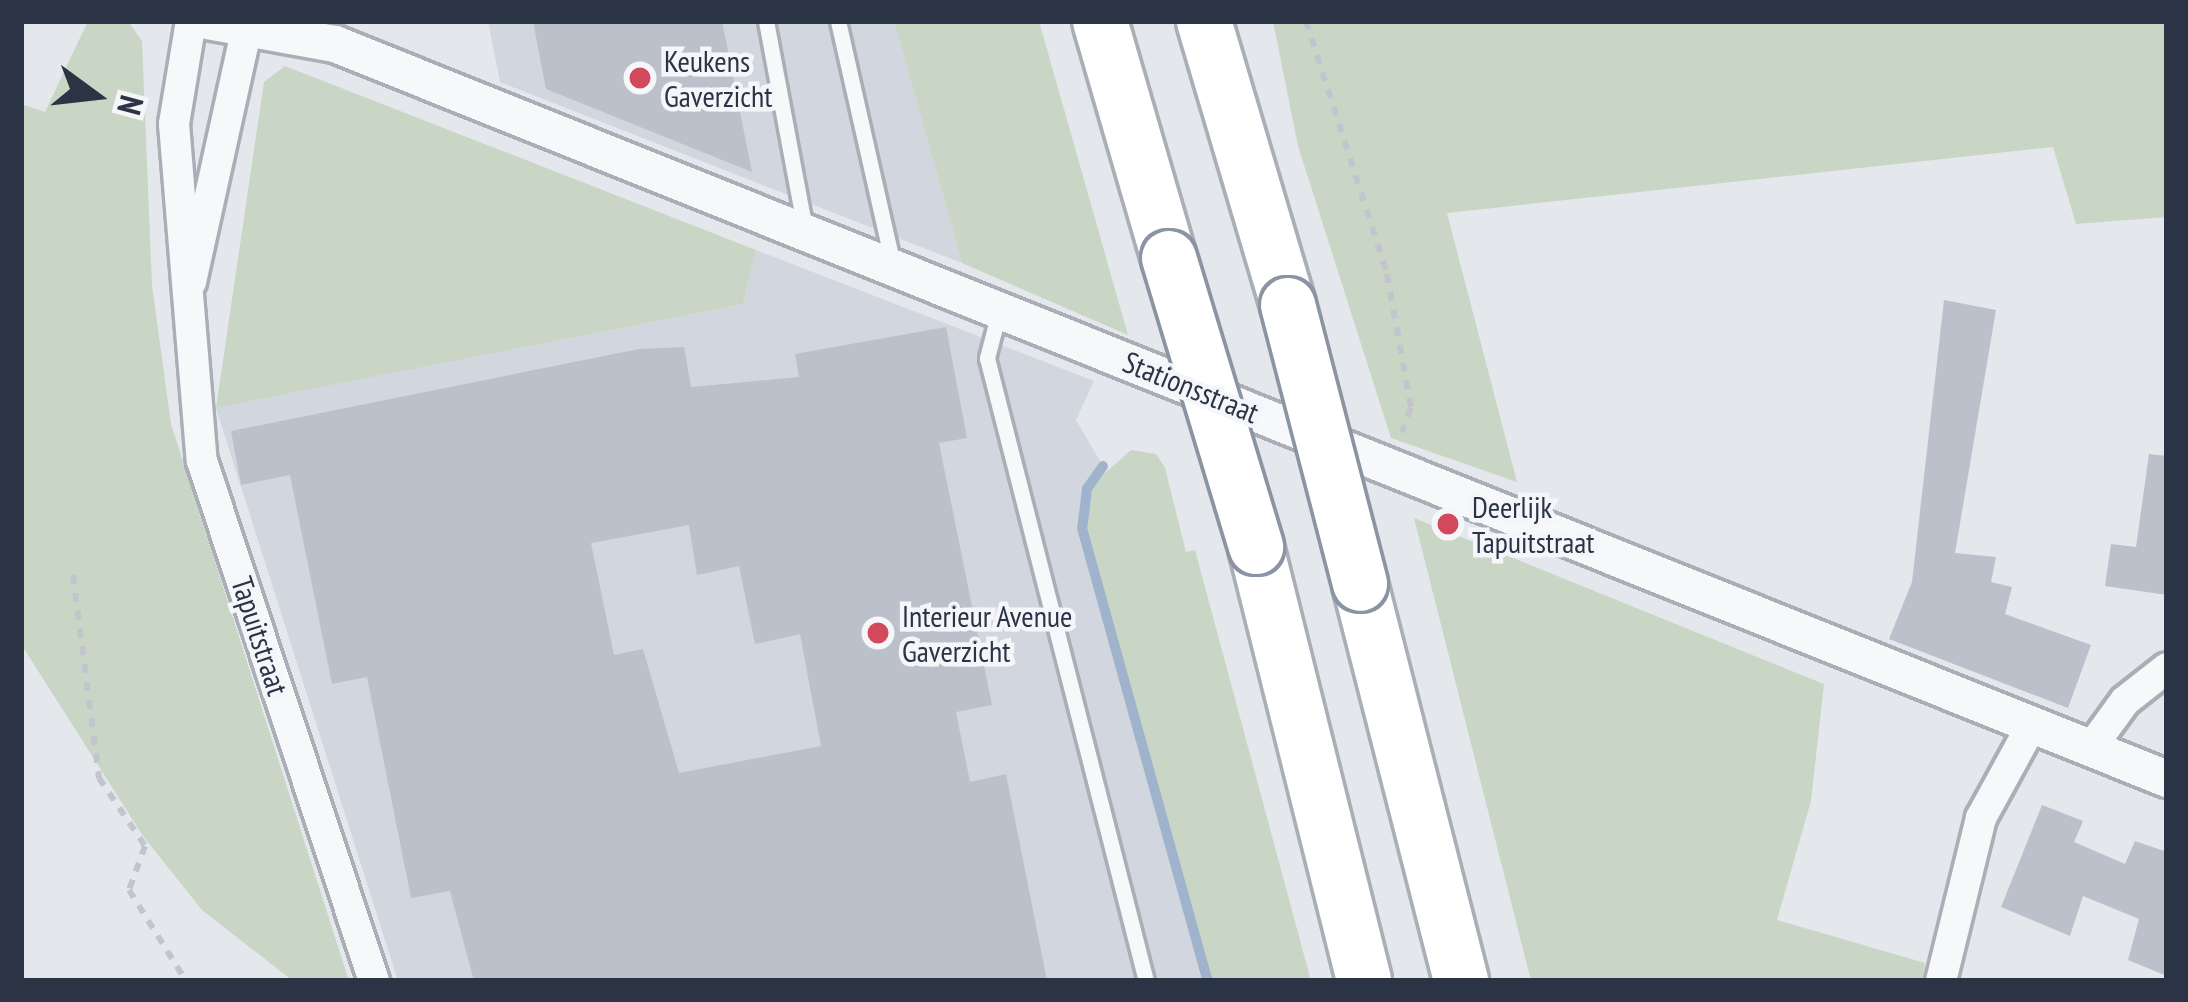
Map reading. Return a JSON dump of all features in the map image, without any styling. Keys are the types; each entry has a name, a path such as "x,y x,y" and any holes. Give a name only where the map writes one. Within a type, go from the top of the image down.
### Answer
{"highway":[{"path":"1100,21 1256,548 1364,981"},
{"path":"1204,21 1288,305 1461,981"}],"street":[{"name":"Tapuitstraat","path":"190,21 174,124 178,235 191,282 202,460 374,981"},
{"name":"Stationsstraat","path":"207,21 245,32 335,44 2167,779"},
{"name":"Tapuitstraat","path":"191,282 245,32"},
{"path":"2090,748 2125,701 2167,668"},
{"path":"1941,981 1981,818 2032,725"}],"lane":[{"path":"766,21 806,233"},
{"path":"838,21 893,268"},
{"path":"1000,309 987,358 1146,981"}],"path":[{"path":"1306,21 1387,274 1411,408 1383,465"},
{"path":"74,575 99,778 145,846 129,890 186,981"}],"shaded area":[{"path":"488,21 894,21 962,263 500,82"},
{"path":"756,250 1094,381 1076,420 1103,466 1087,489 1082,528 1208,981 398,981 216,408 743,304"}],"green space":[{"path":"88,21 128,21 142,41 152,285 171,424 349,981 293,981 202,910 143,836 21,644 21,104 45,112"},
{"path":"894,21 1039,21 1128,335 962,263"},
{"path":"1273,21 2167,21 2167,217 2076,224 2053,147 1447,213 1517,482 1391,438 1298,146"},
{"path":"285,66 756,250 743,304 216,408 264,82"},
{"path":"1131,450 1156,454 1165,468 1186,552 1195,550 1311,981 1208,981 1082,528 1087,489"},
{"path":"1414,518 1824,684 1811,801 1777,920 1925,963 1922,981 1531,981"}],"building":[{"name":"Keukens Gaverzicht","path":"533,21 722,21 752,172 546,89"},
{"path":"1944,300 1996,310 1955,553 1996,557 1991,582 2012,587 2005,614 2091,645 2068,708 1889,639 1912,582"},
{"path":"946,327 967,438 939,443 992,705 956,712 970,782 1006,774 1047,981 474,981 450,891 411,898 367,677 332,684 290,475 241,485 231,431 639,349 684,347 691,387 799,377 795,354","holes":["689,525 697,575 739,566 755,644 800,634 821,746 679,773 643,649 614,655 591,543"]},
{"path":"2149,454 2167,456 2167,595 2105,586 2111,544 2136,547"},
{"path":"2042,805 2083,821 2074,842 2125,864 2135,841 2167,852 2167,976 2128,960 2139,919 2083,896 2070,936 2001,907"}],"waterway":[{"path":"1103,466 1087,489 1082,528 1208,981"}],"place":[{"name":"Keukens Gaverzicht","path":"640,78"},
{"name":"Deerlijk Tapuitstraat","path":"1448,524"},
{"name":"Interieur Avenue Gaverzicht","path":"878,633"}]}
